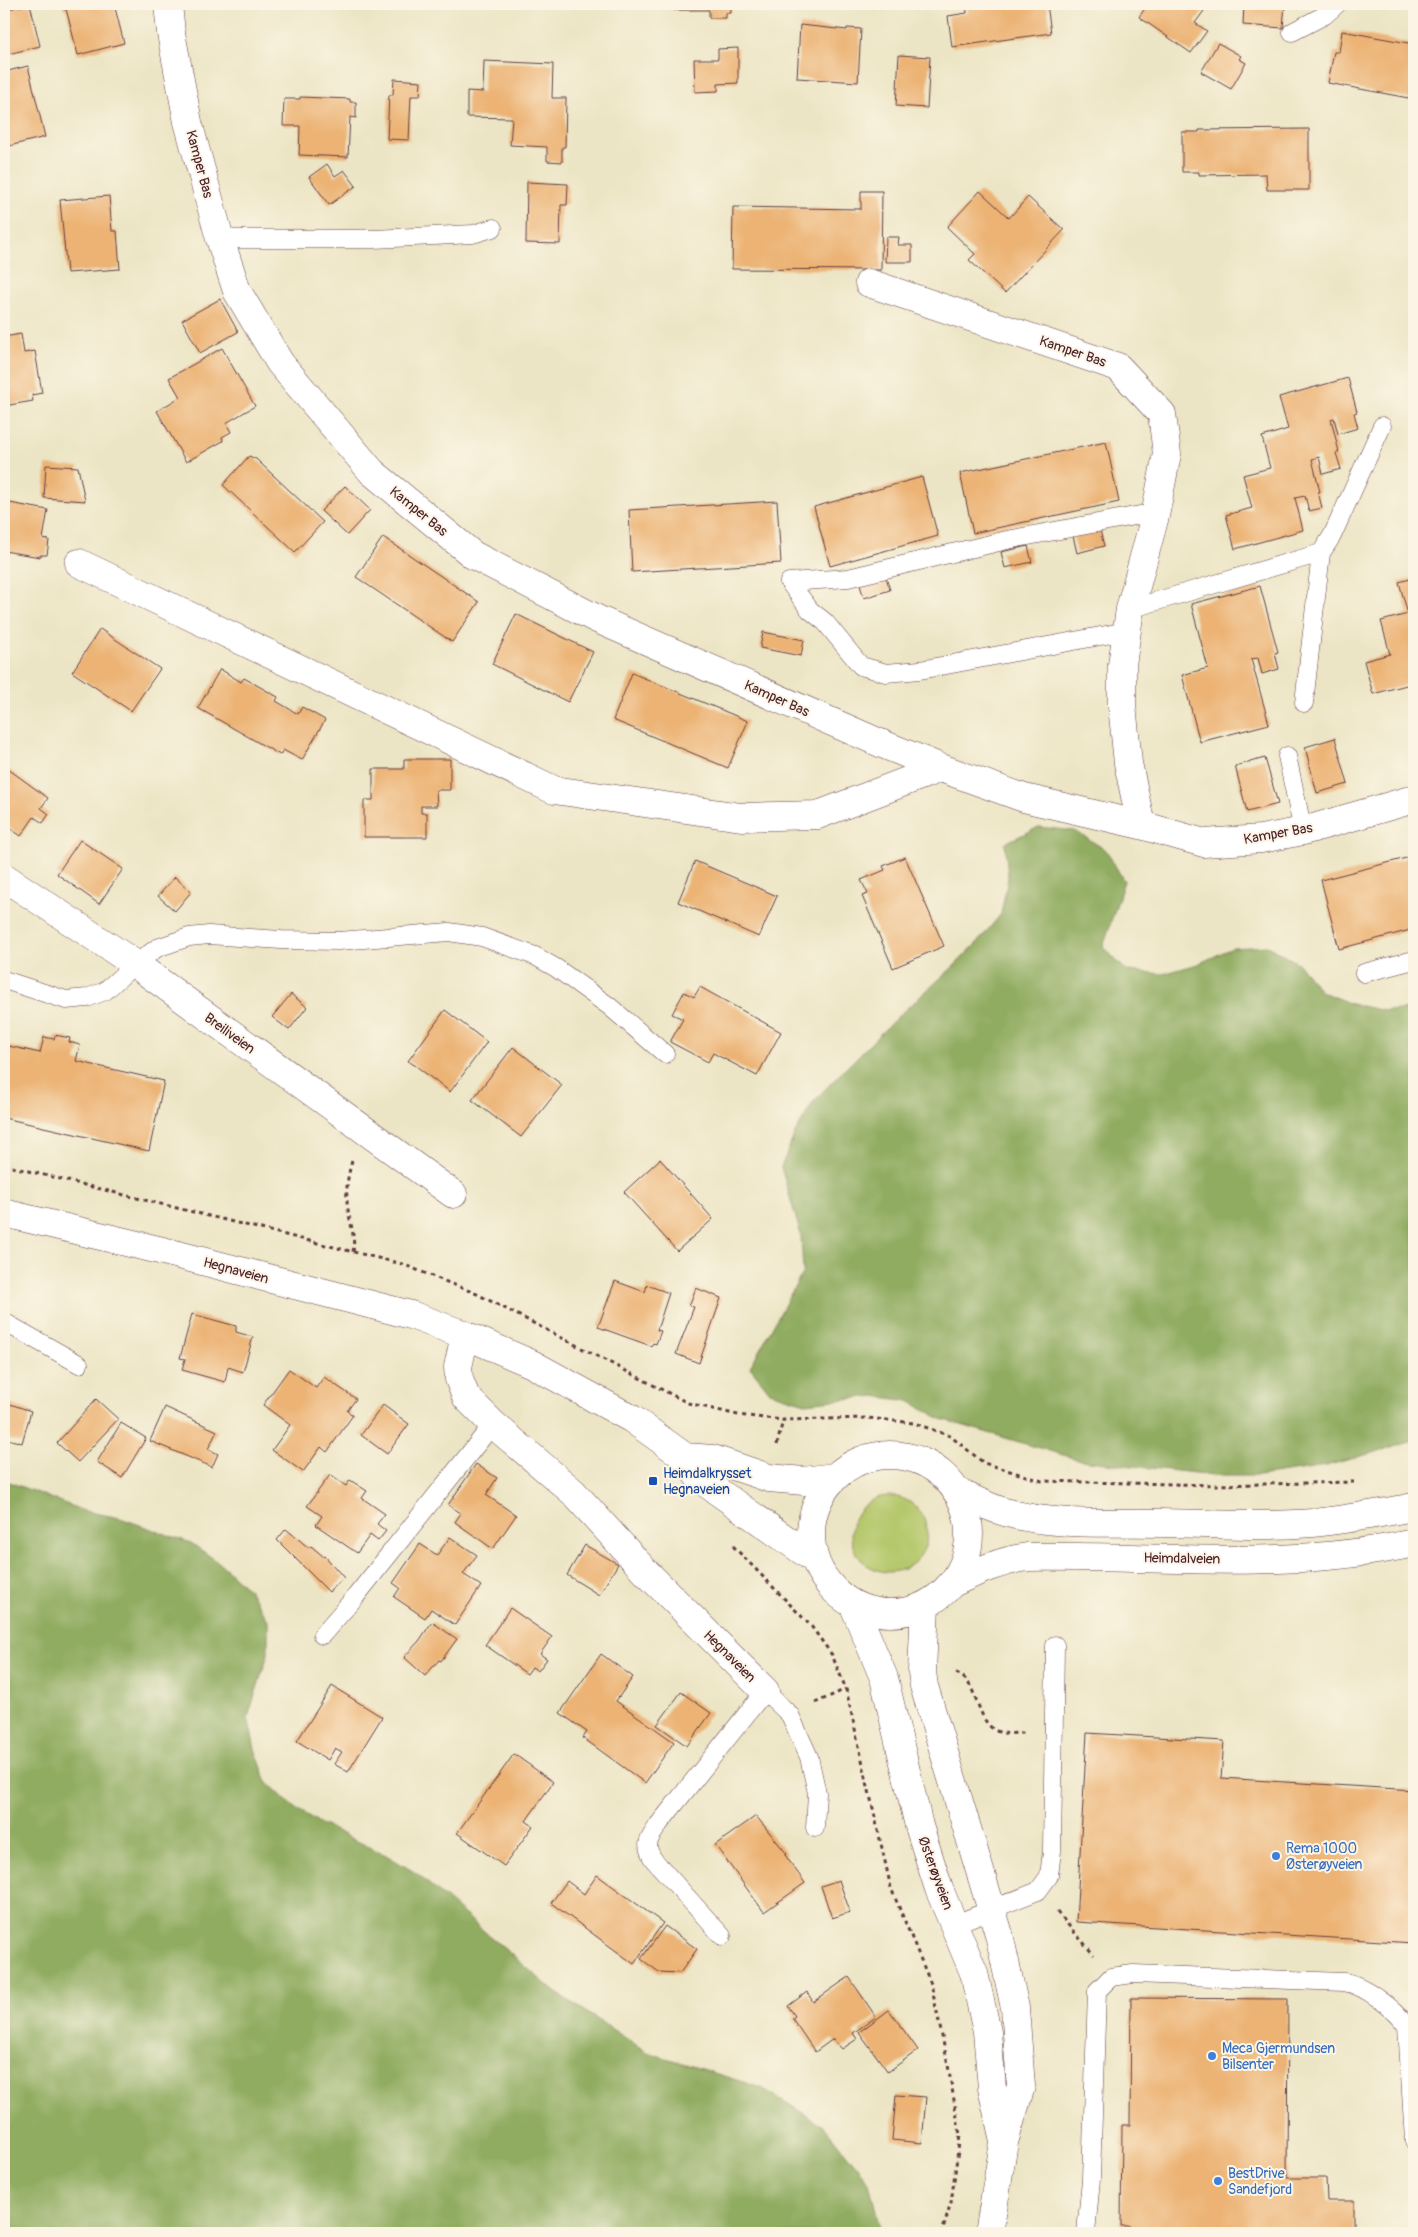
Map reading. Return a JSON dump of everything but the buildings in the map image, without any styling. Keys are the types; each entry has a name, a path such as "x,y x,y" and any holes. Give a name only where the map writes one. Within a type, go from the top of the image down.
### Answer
{"street":[{"name":"Kamper Bas","path":"168,4 171,33 188,122 220,239 237,291 280,363 372,472 473,555 596,619 941,768 1024,798 1141,825 1204,843 1261,839 1303,831 1414,799"},
{"name":"Kamper Bas","path":"869,283 1118,368 1162,414 1167,454 1155,516 1128,620 1122,665 1122,705 1128,763 1141,825"},
{"path":"79,563 554,790 742,817 818,814 941,768"},
{"name":"Breiliveien","path":"4,877 135,964 453,1194"},
{"name":"Hegnaveien","path":"4,1213 173,1253 411,1315 465,1335 532,1364 632,1419 685,1457 700,1479 814,1559"},
{"name":"Hegnaveien","path":"465,1335 458,1367 459,1380 466,1397 493,1424 573,1492 644,1570 765,1691"},
{"path":"685,1457 713,1459 769,1478 804,1481 834,1477 863,1460 880,1456 897,1456 927,1465 940,1474 956,1491 968,1519 969,1536 964,1565 945,1592 925,1605 903,1613 890,1614 854,1606 837,1594 823,1579 814,1559 811,1528 812,1516 818,1499 834,1477"},
{"path":"956,1491 986,1506 1008,1514 1033,1519 1087,1522 1287,1524 1353,1518 1414,1507"},
{"name":"Heimdalveien","path":"953,1583 992,1565 1027,1557 1292,1558 1364,1552 1414,1544"},
{"name":"Østerøyveien","path":"925,1605 922,1672 924,1686 992,1910 1008,1970 1018,2038 1021,2086 1004,2142 989,2233"},
{"name":"Østerøyveien","path":"854,1606 884,1678 919,1826 939,1889 974,1973 987,2032 992,2088 1004,2142"}],"lane":[{"path":"1292,32 1325,15 1337,4"},
{"path":"220,239 374,239 473,234 493,228"},
{"path":"1304,703 1320,553 1332,536 1382,426"},
{"path":"1155,516 1140,515 1007,540 848,578 789,582 810,610 825,622 861,666 886,673 920,670 1128,620 1320,553"},
{"path":"1287,756 1303,831"},
{"path":"4,980 66,1000 87,998 106,991 135,964 157,948 172,941 209,935 281,940 339,941 449,932 482,937 535,956 556,968 609,1006 665,1054"},
{"path":"1364,973 1414,960"},
{"path":"4,1322 79,1364"},
{"path":"322,1635 356,1596 493,1424"},
{"path":"955,1924 1038,1891 1048,1876 1052,1851 1055,1645"},
{"path":"765,1691 790,1715 809,1757 817,1793 815,1828"},
{"name":"Hegnaveien","path":"722,1936 653,1859 647,1850 647,1843 659,1824 765,1691"},
{"path":"1086,2233 1091,2179 1098,1991 1111,1977 1132,1974 1354,1983 1400,2016 1412,2038 1414,2141"}],"path":[{"path":"353,1252 354,1244 347,1201 347,1179 356,1149 369,1133"},
{"path":"775,1454 783,1420 868,1418 914,1423 950,1436 984,1463 1042,1481 1216,1485 1363,1481"},
{"path":"950,1670 962,1675 969,1684 982,1715 991,1728 1002,1733 1054,1733"},
{"path":"1038,1891 1084,1942 1111,1977"}],"green space":[{"path":"1039,827 1075,831 1106,850 1124,881 1103,947 1127,971 1163,974 1198,964 1232,948 1267,946 1298,963 1320,991 1351,1004 1386,1011 1414,1009 1414,1441 1326,1466 1259,1476 1222,1476 1080,1460 941,1419 909,1401 874,1396 805,1403 770,1392 750,1367 803,1272 801,1235 781,1167 795,1133 814,1101 897,1017 979,941 1001,914 1008,878 1005,843"},
{"path":"4,1480 84,1511 120,1518 191,1543 221,1564 249,1590 268,1620 268,1654 248,1717 255,1749 267,1782 291,1805 321,1824 386,1855 416,1873 555,1992 647,2052 762,2088 824,2126 869,2182 881,2233 4,2233"},
{"path":"889,1496 903,1499 916,1507 924,1520 927,1534 924,1548 916,1561 903,1569 889,1572 875,1569 862,1561 854,1548 851,1534 854,1520 862,1507 875,1499"}],"place":[{"name":"Heimdalkrysset Hegnaveien","path":"653,1481"},
{"name":"Rema 1000 Østerøyveien","path":"1276,1856"},
{"name":"Meca Gjermundsen Bilsenter","path":"1212,2056"},
{"name":"BestDrive Sandefjord","path":"1218,2181"}]}
